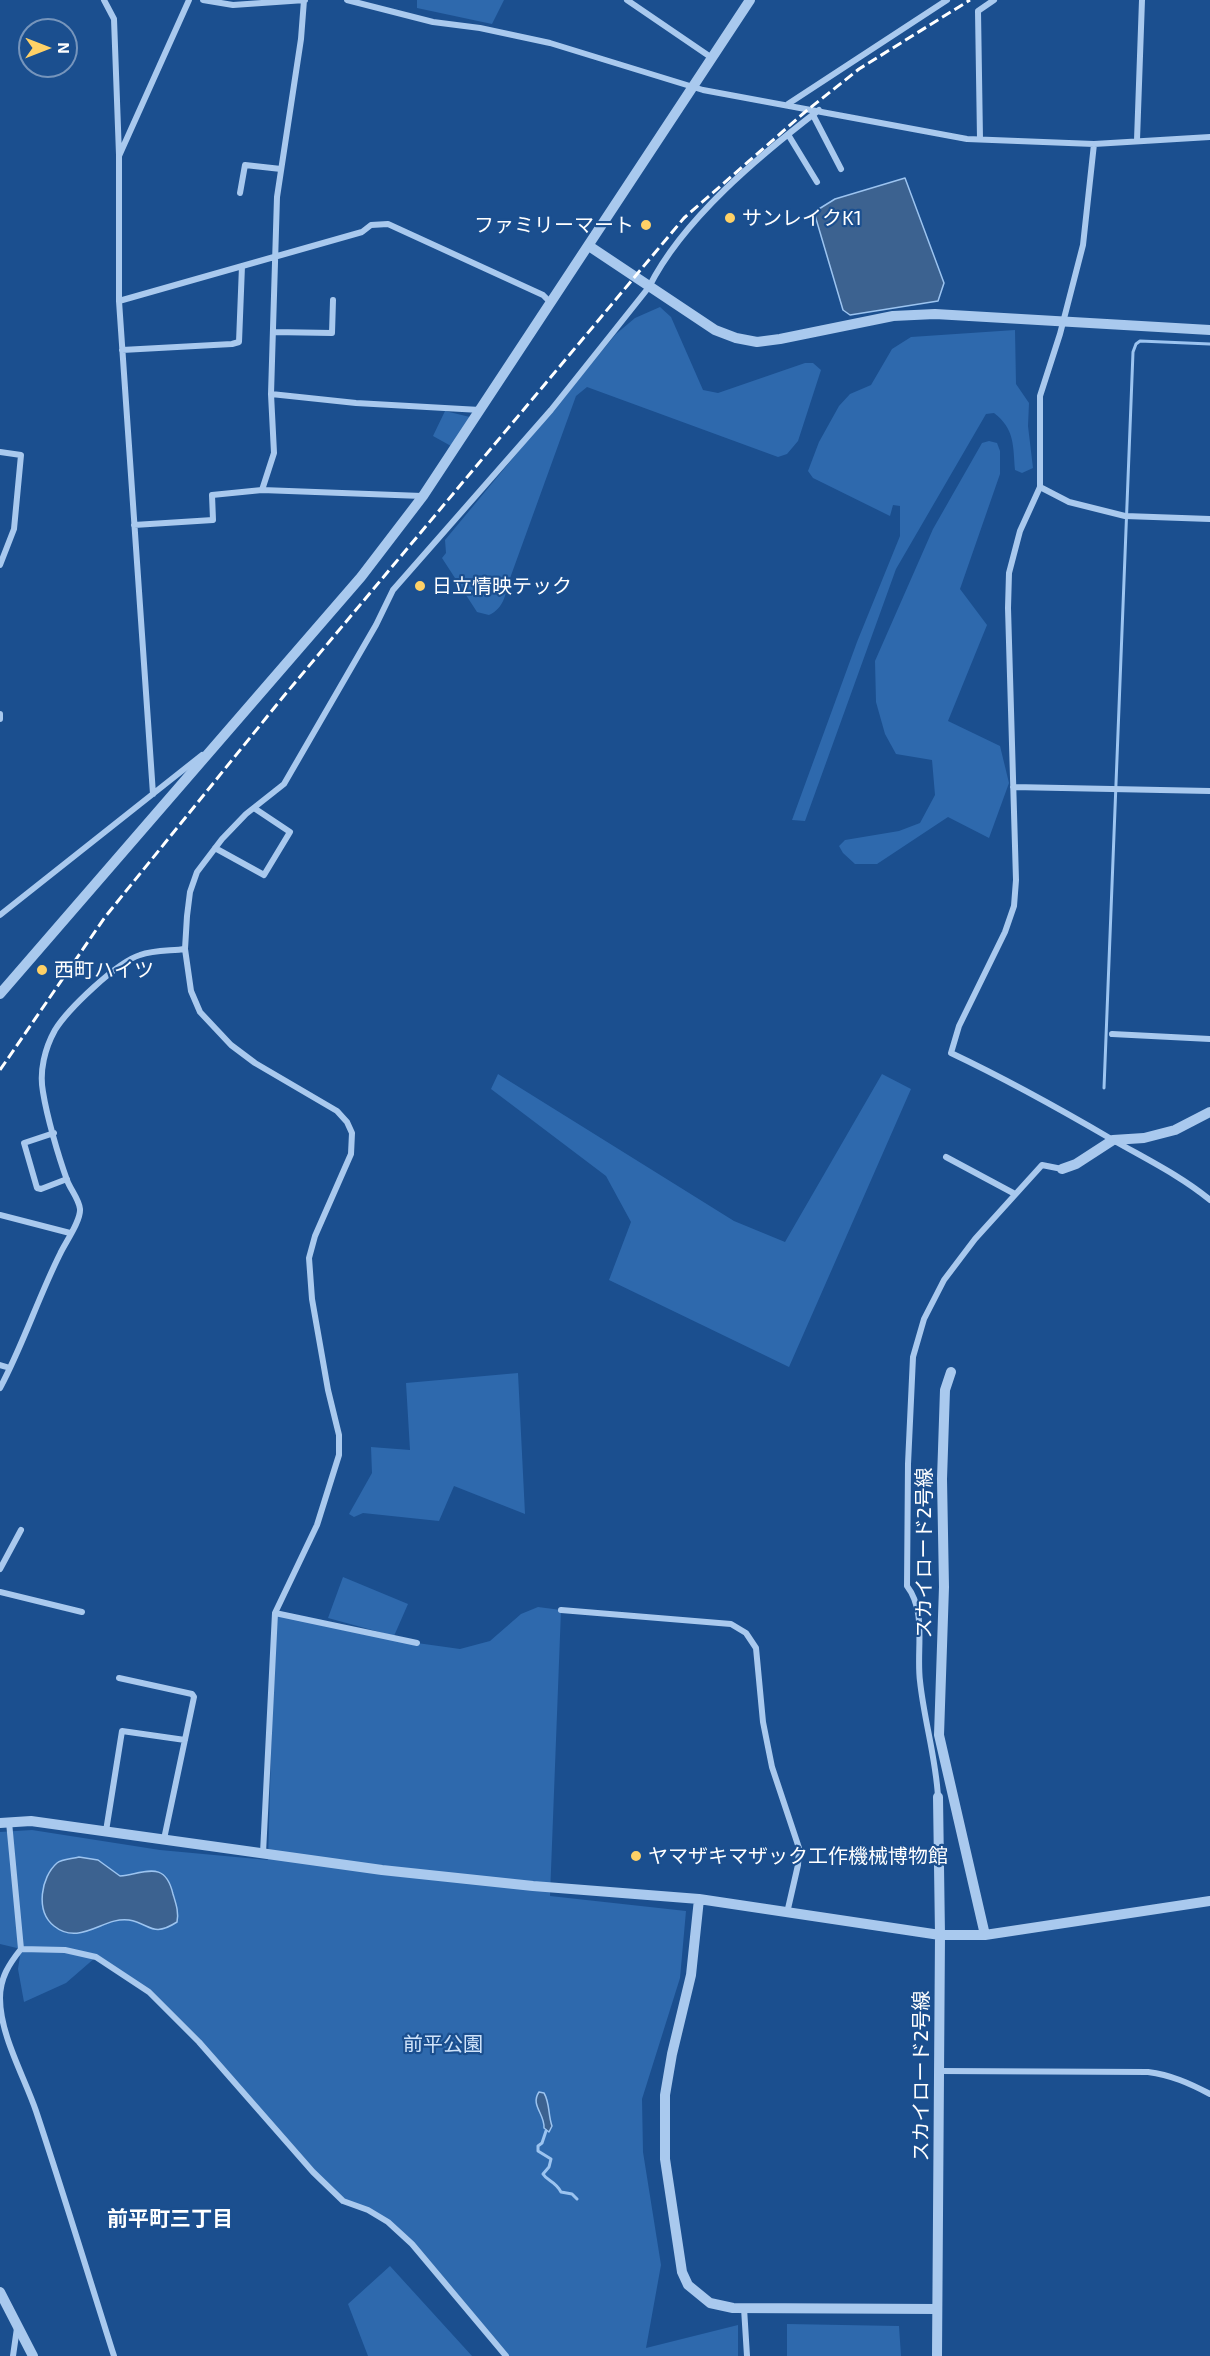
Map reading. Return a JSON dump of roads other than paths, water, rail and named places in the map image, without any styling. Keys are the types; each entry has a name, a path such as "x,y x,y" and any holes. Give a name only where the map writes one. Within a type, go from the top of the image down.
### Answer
{"street":[{"path":"104,0 114,19 119,156 119,301 153,794"},
{"path":"119,156 189,0"},
{"path":"203,0 233,5 304,0 301,39 277,197 272,394 274,453 262,490"},
{"path":"348,0 433,22 480,28 550,43 693,87 967,139 1094,144 1210,137"},
{"path":"627,0 712,58"},
{"path":"0,994 222,741 361,577 423,496 750,0"},
{"path":"788,104 947,0"},
{"path":"980,139 978,11 994,0"},
{"path":"1137,140 1142,0"},
{"path":"263,1853 275,1613 317,1525 339,1455 339,1435 328,1390 312,1299 309,1258 315,1236 351,1154 352,1133 347,1122 337,1112 255,1063 215,1029 200,1012 191,990 185,949 190,892 197,872 215,848 254,808 284,784 376,625 393,590 429,546 551,410 649,287 659,267 692,222 749,169 819,110"},
{"path":"813,115 841,169"},
{"path":"789,136 817,182"},
{"path":"1094,144 1083,245 1060,334 1040,396 1040,488 1020,531 1009,573 1008,608 1017,880 1014,906 1005,932 959,1026 951,1053 1045,1103 1073,1115 1191,1184 1210,1200"},
{"path":"240,192 245,165 281,169"},
{"path":"119,301 362,232 371,225 388,224 543,295 550,302"},
{"path":"589,246 715,330 736,338 757,342 893,316 957,315 1210,330"},
{"path":"122,350 239,342 242,266"},
{"path":"273,332 332,333 333,300"},
{"path":"272,394 356,403 481,410"},
{"path":"0,452 21,455 14,529 0,565"},
{"path":"1040,488 1069,502 1127,516 1210,519"},
{"path":"134,525 213,520 212,495 262,490 423,496"},
{"path":"0,915 222,741"},
{"path":"1013,786 1210,791"},
{"path":"215,848 264,875 290,832 254,808"},
{"path":"0,1388 38,1299 77,1223 80,1208 67,1179 48,1117 42,1078 44,1058 56,1029 89,992 116,968 139,955 185,949"},
{"path":"1112,1034 1210,1039"},
{"path":"938,1797 920,1679 921,1643 915,1596 907,1586 908,1464 913,1357 924,1319 944,1280 975,1239 1042,1165 1062,1169 1076,1164 1113,1140 1144,1138 1175,1130 1210,1112"},
{"path":"54,1133 24,1143 27,1154 37,1188 41,1189 67,1179"},
{"path":"946,1157 1015,1194"},
{"path":"0,1215 70,1233"},
{"path":"0,1365 10,1368"},
{"name":"スカイロード2号線","path":"951,1372 945,1390 942,1479 944,1587 939,1735 985,1935"},
{"path":"0,1569 21,1530"},
{"path":"0,1592 82,1612"},
{"path":"561,1610 731,1624 746,1633 756,1648 763,1722 772,1767 799,1848 798,1865 788,1913"},
{"path":"275,1613 417,1643"},
{"path":"119,1678 194,1696 164,1839"},
{"path":"106,1832 122,1731 185,1740"},
{"name":"スカイロード2号線","path":"937,2356 940,1935 938,1797"},
{"path":"114,2356 62,2187 32,2099 9,2045 0,2000 2,1979 11,1961 21,1949 4,1823 31,1821 478,1881 699,1899 940,1935 985,1935 1210,1901"},
{"path":"699,1899 691,1975 672,2054 665,2095 664,2159 678,2259 688,2284 710,2303 718,2306 937,2309"},
{"path":"21,1949 65,1950 96,1957 149,1992 199,2042 313,2172 343,2200 368,2210 388,2222 412,2244 506,2356"},
{"path":"939,2071 1148,2072 1169,2075 1210,2094"},
{"path":"0,2292 33,2356"},
{"path":"744,2308 747,2356"},
{"path":"13,2356 18,2324"}],"waterway":[{"path":"1104,1088 1133,352 1140,341 1210,344"},
{"path":"546,2131 542,2143 538,2146 538,2151 551,2159 549,2167 543,2174 561,2192 572,2194 577,2199"}],"railway":[{"path":"0,1070 105,917 283,697 684,218 805,112 859,69 970,0"}],"place":[{"name":"サンレイクK1","path":"730,218"},
{"name":"ファミリーマート","path":"646,225"},
{"name":"日立情映テック","path":"420,586"},
{"name":"西町ハイツ","path":"42,970"},
{"name":"ヤマザキマザック工作機械博物館","path":"636,1856"}],"district":[{"name":"前平町三丁目","path":"170,2219"}],"park label":[{"name":"前平公園","path":"443,2044"}]}
